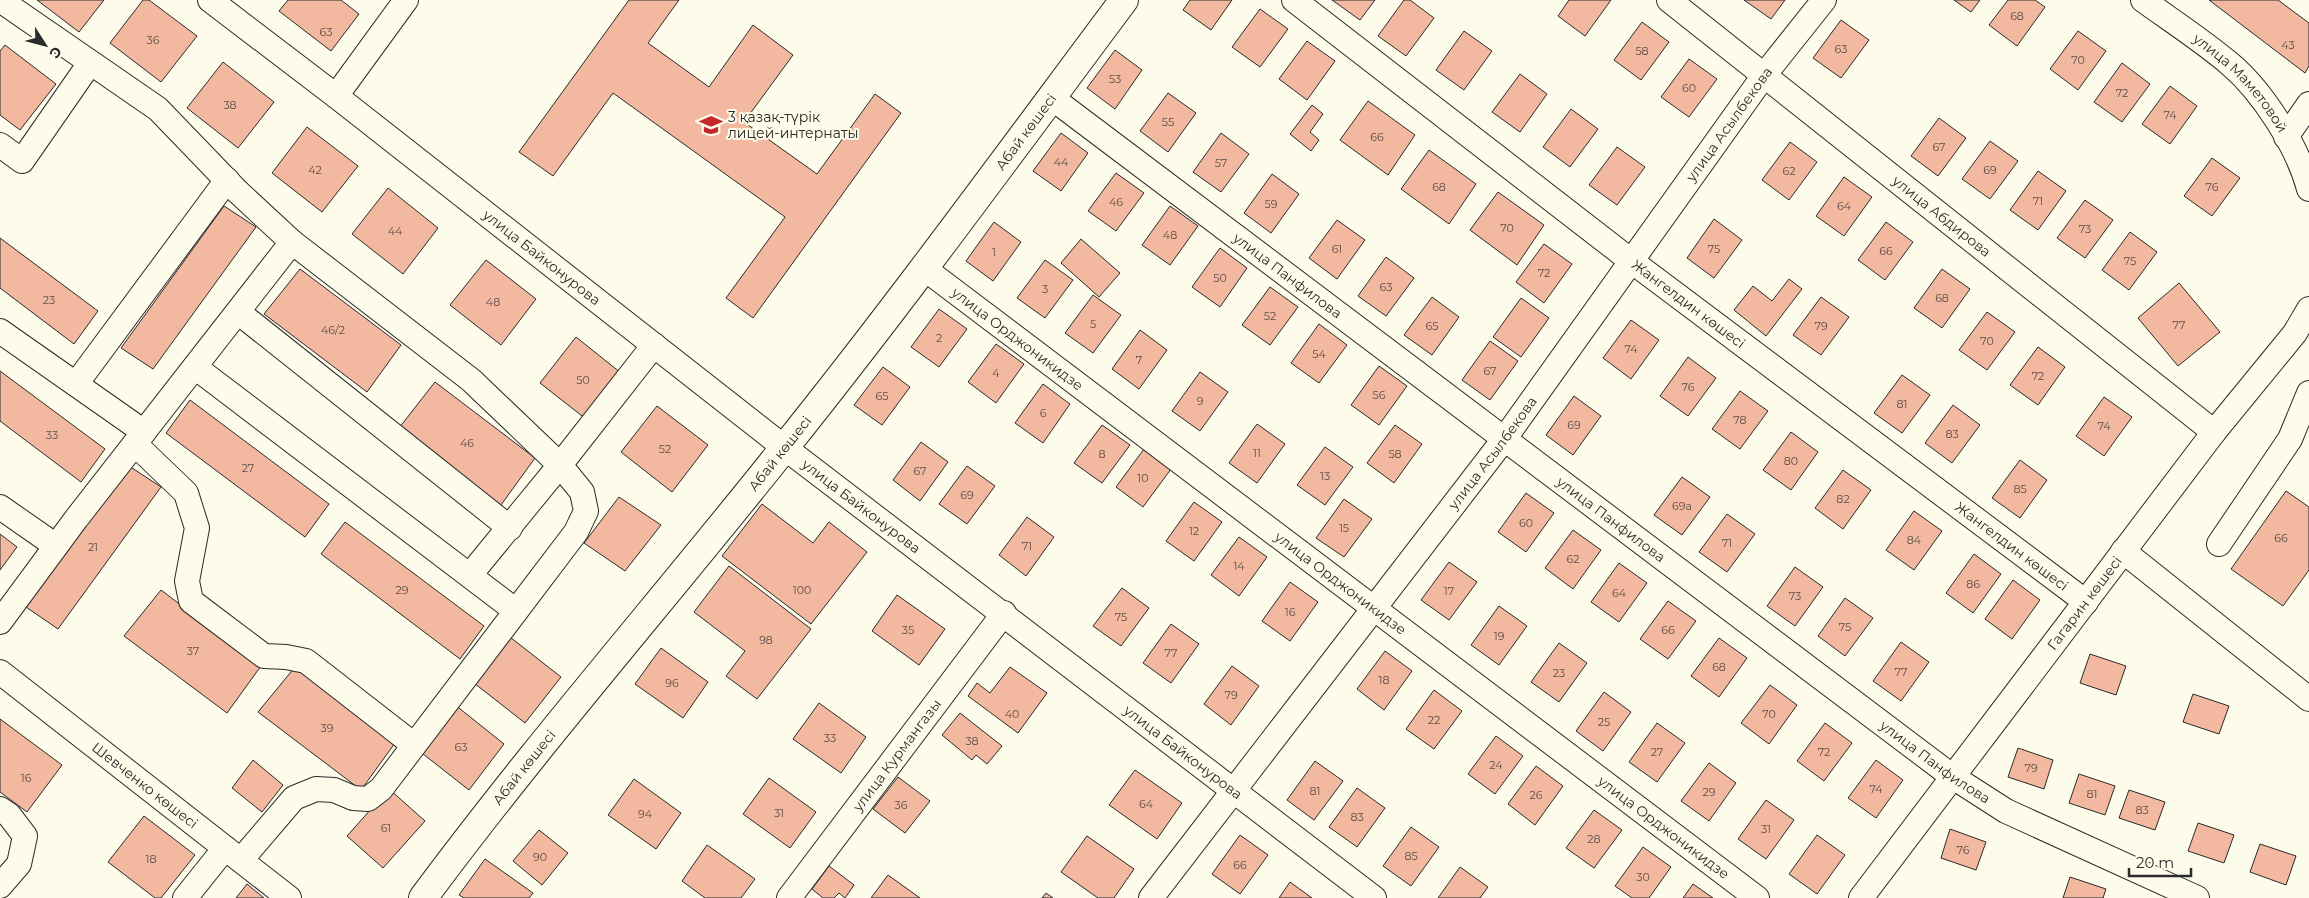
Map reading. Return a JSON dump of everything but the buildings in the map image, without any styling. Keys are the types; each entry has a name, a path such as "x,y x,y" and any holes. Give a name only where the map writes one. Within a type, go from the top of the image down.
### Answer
{"main road":[{"name":"Абай көшесі","path":"423,898 485,815 785,448 925,269 1124,0"}],"street":[{"name":"улица Байконурова","path":"210,0 336,96 785,448 1004,613 1374,898"},
{"path":"336,96 406,0"},
{"name":"Жангелдин көшесі","path":"1294,0 1630,260 2086,602"},
{"name":"улица Абдирова","path":"1669,0 1765,74 2214,432"},
{"name":"улица Асылбекова","path":"1152,898 1505,438 1630,260 1765,74 1824,0"},
{"name":"улица Маметовой","path":"2144,0 2230,64 2254,87 2286,136 2305,175 2309,189"},
{"path":"6,7 158,109 226,180 292,242 471,380 560,465 582,492 586,511 576,532 381,789 368,799 352,798 334,790 316,788 294,798 184,898"},
{"path":"0,145 22,161 90,63"},
{"name":"улица Панфилова","path":"1052,98 1953,777 2006,811 2197,898"},
{"path":"2286,136 2309,104"},
{"path":"76,384 226,180"},
{"path":"0,622 56,546 292,242"},
{"name":"улица Орджоникидзе","path":"925,269 1757,898"},
{"name":"Гагарин көшесі","path":"1861,898 2214,432 2302,337 2309,309"},
{"path":"238,312 510,528"},
{"path":"0,331 76,384 140,438 186,493 197,528 187,581 191,601 264,656 286,657 306,661 414,745"},
{"path":"470,575 510,528 654,345"},
{"path":"195,367 516,611"},
{"path":"2220,544 2290,439 2309,393"},
{"path":"0,506 56,546"},
{"path":"2123,551 2309,699"},
{"name":"улица Курмангазы","path":"789,898 1004,613"},
{"name":"Шевченко көшесі","path":"0,672 289,898"},
{"path":"0,809 8,815 25,836 19,864 0,886"}],"place":[{"name":"3 қазақ-түрік лицей-интернаты","path":"711,125"}]}
